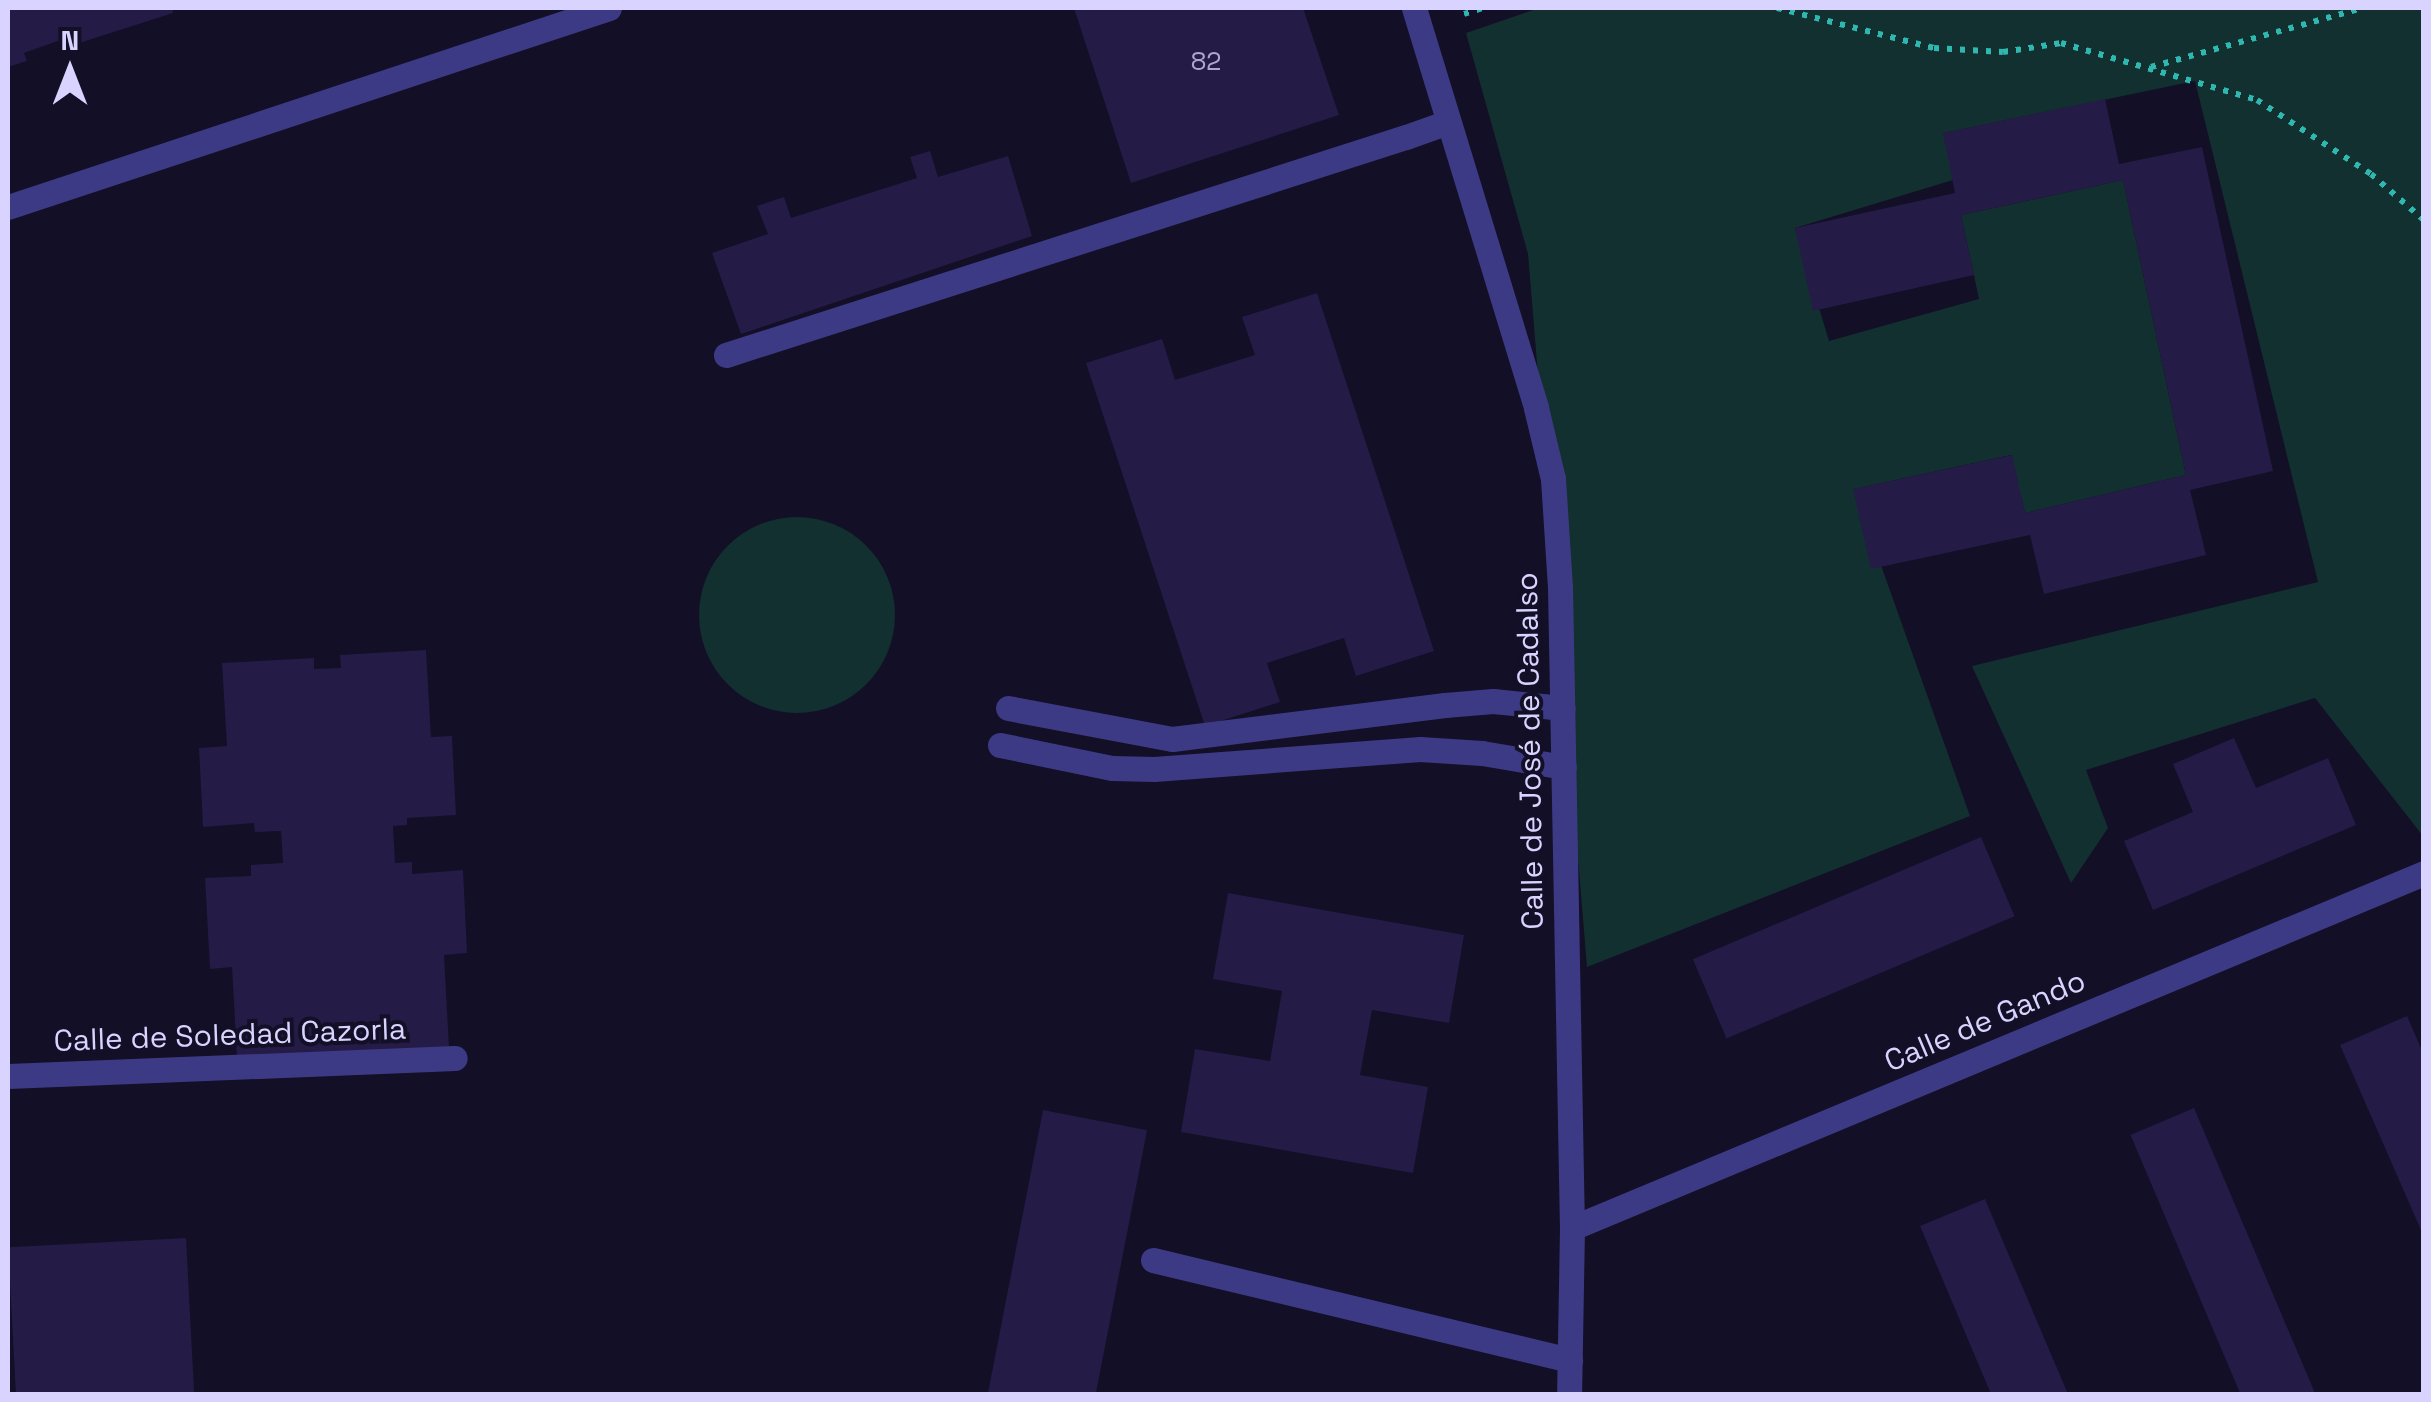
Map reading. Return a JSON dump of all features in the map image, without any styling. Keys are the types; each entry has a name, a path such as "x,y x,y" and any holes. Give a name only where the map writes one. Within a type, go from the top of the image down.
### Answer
{"street":[{"path":"8,207 610,8"},
{"name":"Calle de José de Cadalso","path":"1414,8 1547,446 1557,530 1572,1228 1570,1394"},
{"path":"726,355 1446,123"},
{"path":"1008,708 1172,739 1445,704 1492,702 1563,708"},
{"path":"1000,745 1112,768 1154,769 1420,750 1482,752 1564,767"},
{"name":"Calle de Gando","path":"1572,1228 2424,873"},
{"name":"Calle de Soledad Cazorla","path":"8,1076 455,1058"},
{"path":"1153,1260 1570,1360"}],"path":[{"path":"1777,8 1934,48 2003,52 2061,43 2258,100 2371,174 2424,220"},
{"path":"2150,67 2363,8"}],"green space":[{"path":"1539,8 2423,8 2423,836 2315,698 2086,770 2108,828 2071,883 1972,666 2318,582 2195,81 1944,133 1953,180 1795,228 1829,341 1979,299 1961,215 2123,180 2186,475 2025,513 2011,455 1854,489 1970,816 1587,967 1528,254 1466,33"},
{"path":"797,517 835,524 866,546 888,577 895,615 888,653 866,684 835,706 797,713 759,706 728,684 706,653 699,615 706,577 728,546 759,524"}],"building":[{"path":"8,8 172,8 173,13 70,46 66,38 24,53 27,61 8,67"},
{"path":"1074,8 1303,8 1339,115 1131,183"},
{"path":"2105,99 2119,164 2202,147 2273,471 2190,490 2206,555 2044,594 2030,535 1871,569 1853,489 2012,455 2025,513 2186,475 2123,180 1961,215 1974,275 1813,311 1795,228 1955,193 1943,133"},
{"path":"930,151 938,177 1008,156 1032,236 741,334 712,253 768,234 757,206 784,197 791,218 917,178 910,157"},
{"path":"1317,293 1434,651 1356,676 1344,638 1267,663 1280,702 1205,726 1086,363 1162,339 1175,380 1255,355 1242,317"},
{"path":"426,650 431,737 452,736 456,815 407,818 407,825 393,826 395,863 412,862 412,874 463,870 467,953 444,955 449,1047 237,1057 232,967 210,969 205,878 251,876 251,865 283,863 281,831 255,832 254,823 203,827 199,748 227,746 222,663 314,658 314,669 341,668 340,655"},
{"path":"2234,738 2256,788 2328,758 2356,825 2153,910 2124,841 2193,812 2173,764"},
{"path":"1981,837 2015,916 1726,1038 1693,959"},
{"path":"1228,893 1464,935 1449,1023 1372,1010 1360,1075 1428,1087 1413,1173 1181,1132 1195,1049 1270,1061 1282,991 1213,979"},
{"path":"2407,1016 2424,1055 2424,1237 2340,1045"},
{"path":"2194,1108 2315,1394 2240,1394 2130,1135"},
{"path":"1043,1110 1147,1130 1096,1394 988,1394"},
{"path":"1985,1199 2068,1394 1991,1394 1920,1226"},
{"path":"186,1238 194,1394 16,1394 8,1247"}]}
